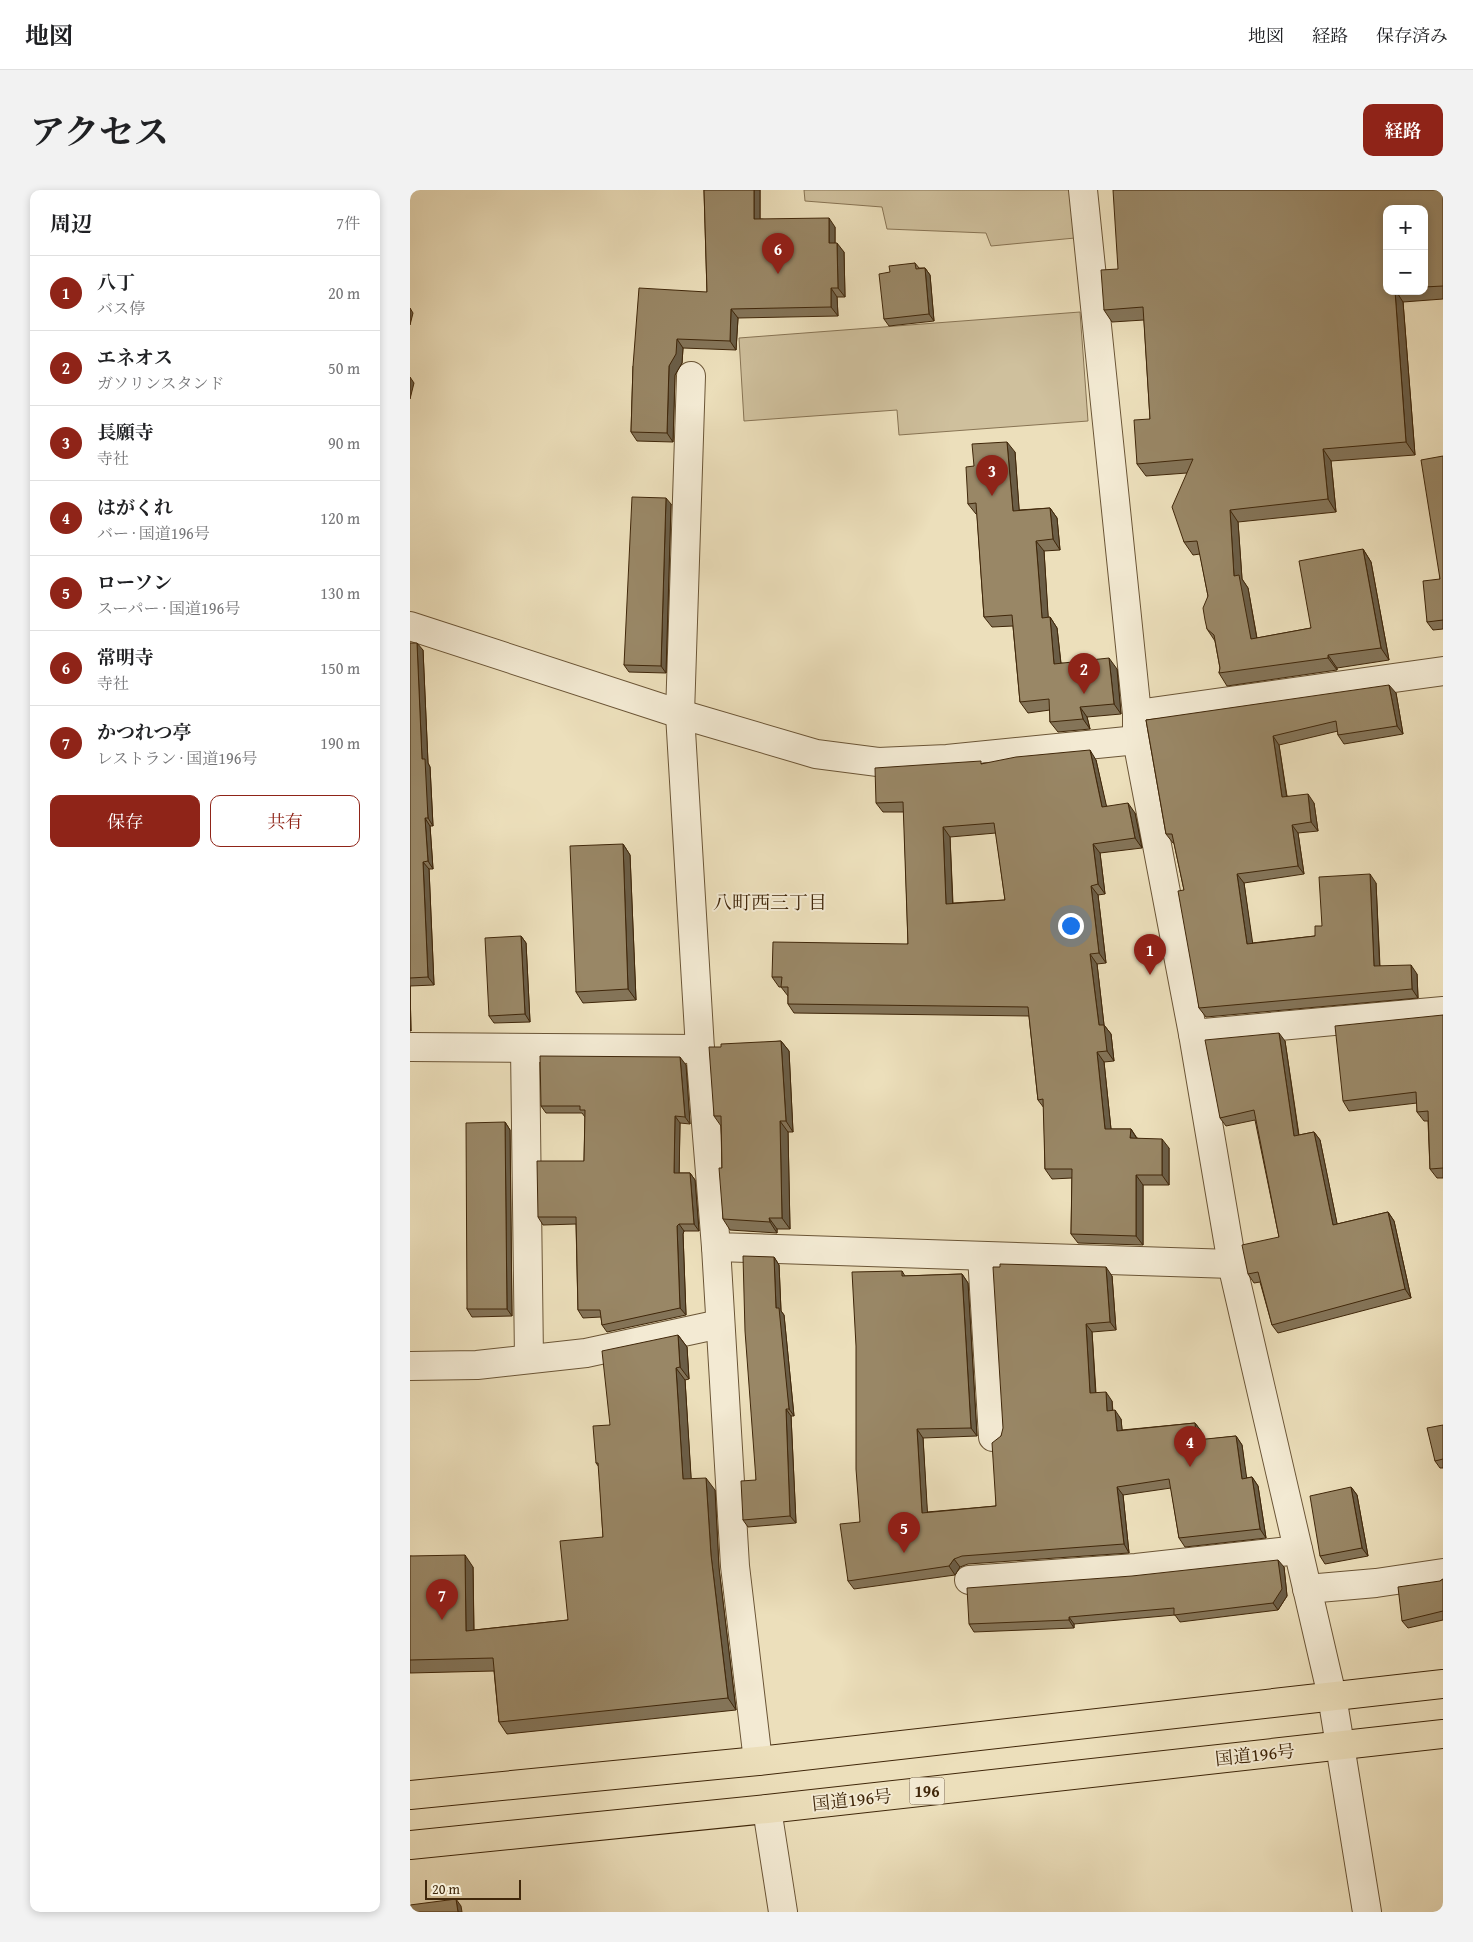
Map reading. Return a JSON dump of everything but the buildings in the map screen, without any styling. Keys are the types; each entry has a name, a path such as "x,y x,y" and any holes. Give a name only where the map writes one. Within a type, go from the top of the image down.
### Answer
{"highway":[{"path":"413,1793 758,1761 1443,1684"},
{"name":"国道196号","path":"416,1847 1443,1734"}],"street":[{"path":"1083,190 1137,727 1193,1034 1232,1264 1332,1696 1368,1912"},
{"path":"691,376 680,714 700,1049 716,1247 735,1566 758,1761"},
{"path":"410,626 680,714 816,754 878,762 947,759 1137,727 1443,671"},
{"path":"1193,1034 1443,1011"},
{"path":"410,1047 700,1049"},
{"path":"526,1048 529,1359"},
{"path":"716,1247 1232,1264"},
{"path":"982,1256 993,1437"},
{"path":"410,1366 477,1365 586,1353 720,1324"},
{"path":"970,1580 1136,1568 1298,1550"},
{"path":"1307,1589 1376,1583 1443,1573"},
{"path":"767,1809 783,1912"}],"shaded area":[{"path":"804,190 1070,190 1075,238 991,246 986,233 887,229 882,207 805,201"},
{"path":"1080,312 1088,421 899,435 897,410 744,421 739,338"}],"place":[{"name":"常明寺","path":"778,274"},
{"name":"長願寺","path":"992,496"},
{"name":"エネオス","path":"1084,694"},
{"name":"八丁","path":"1150,975"},
{"name":"はがくれ","path":"1190,1467"},
{"name":"ローソン","path":"904,1553"},
{"name":"かつれつ亭","path":"442,1620"}],"district":[{"name":"八町西三丁目","path":"770,902"}]}
